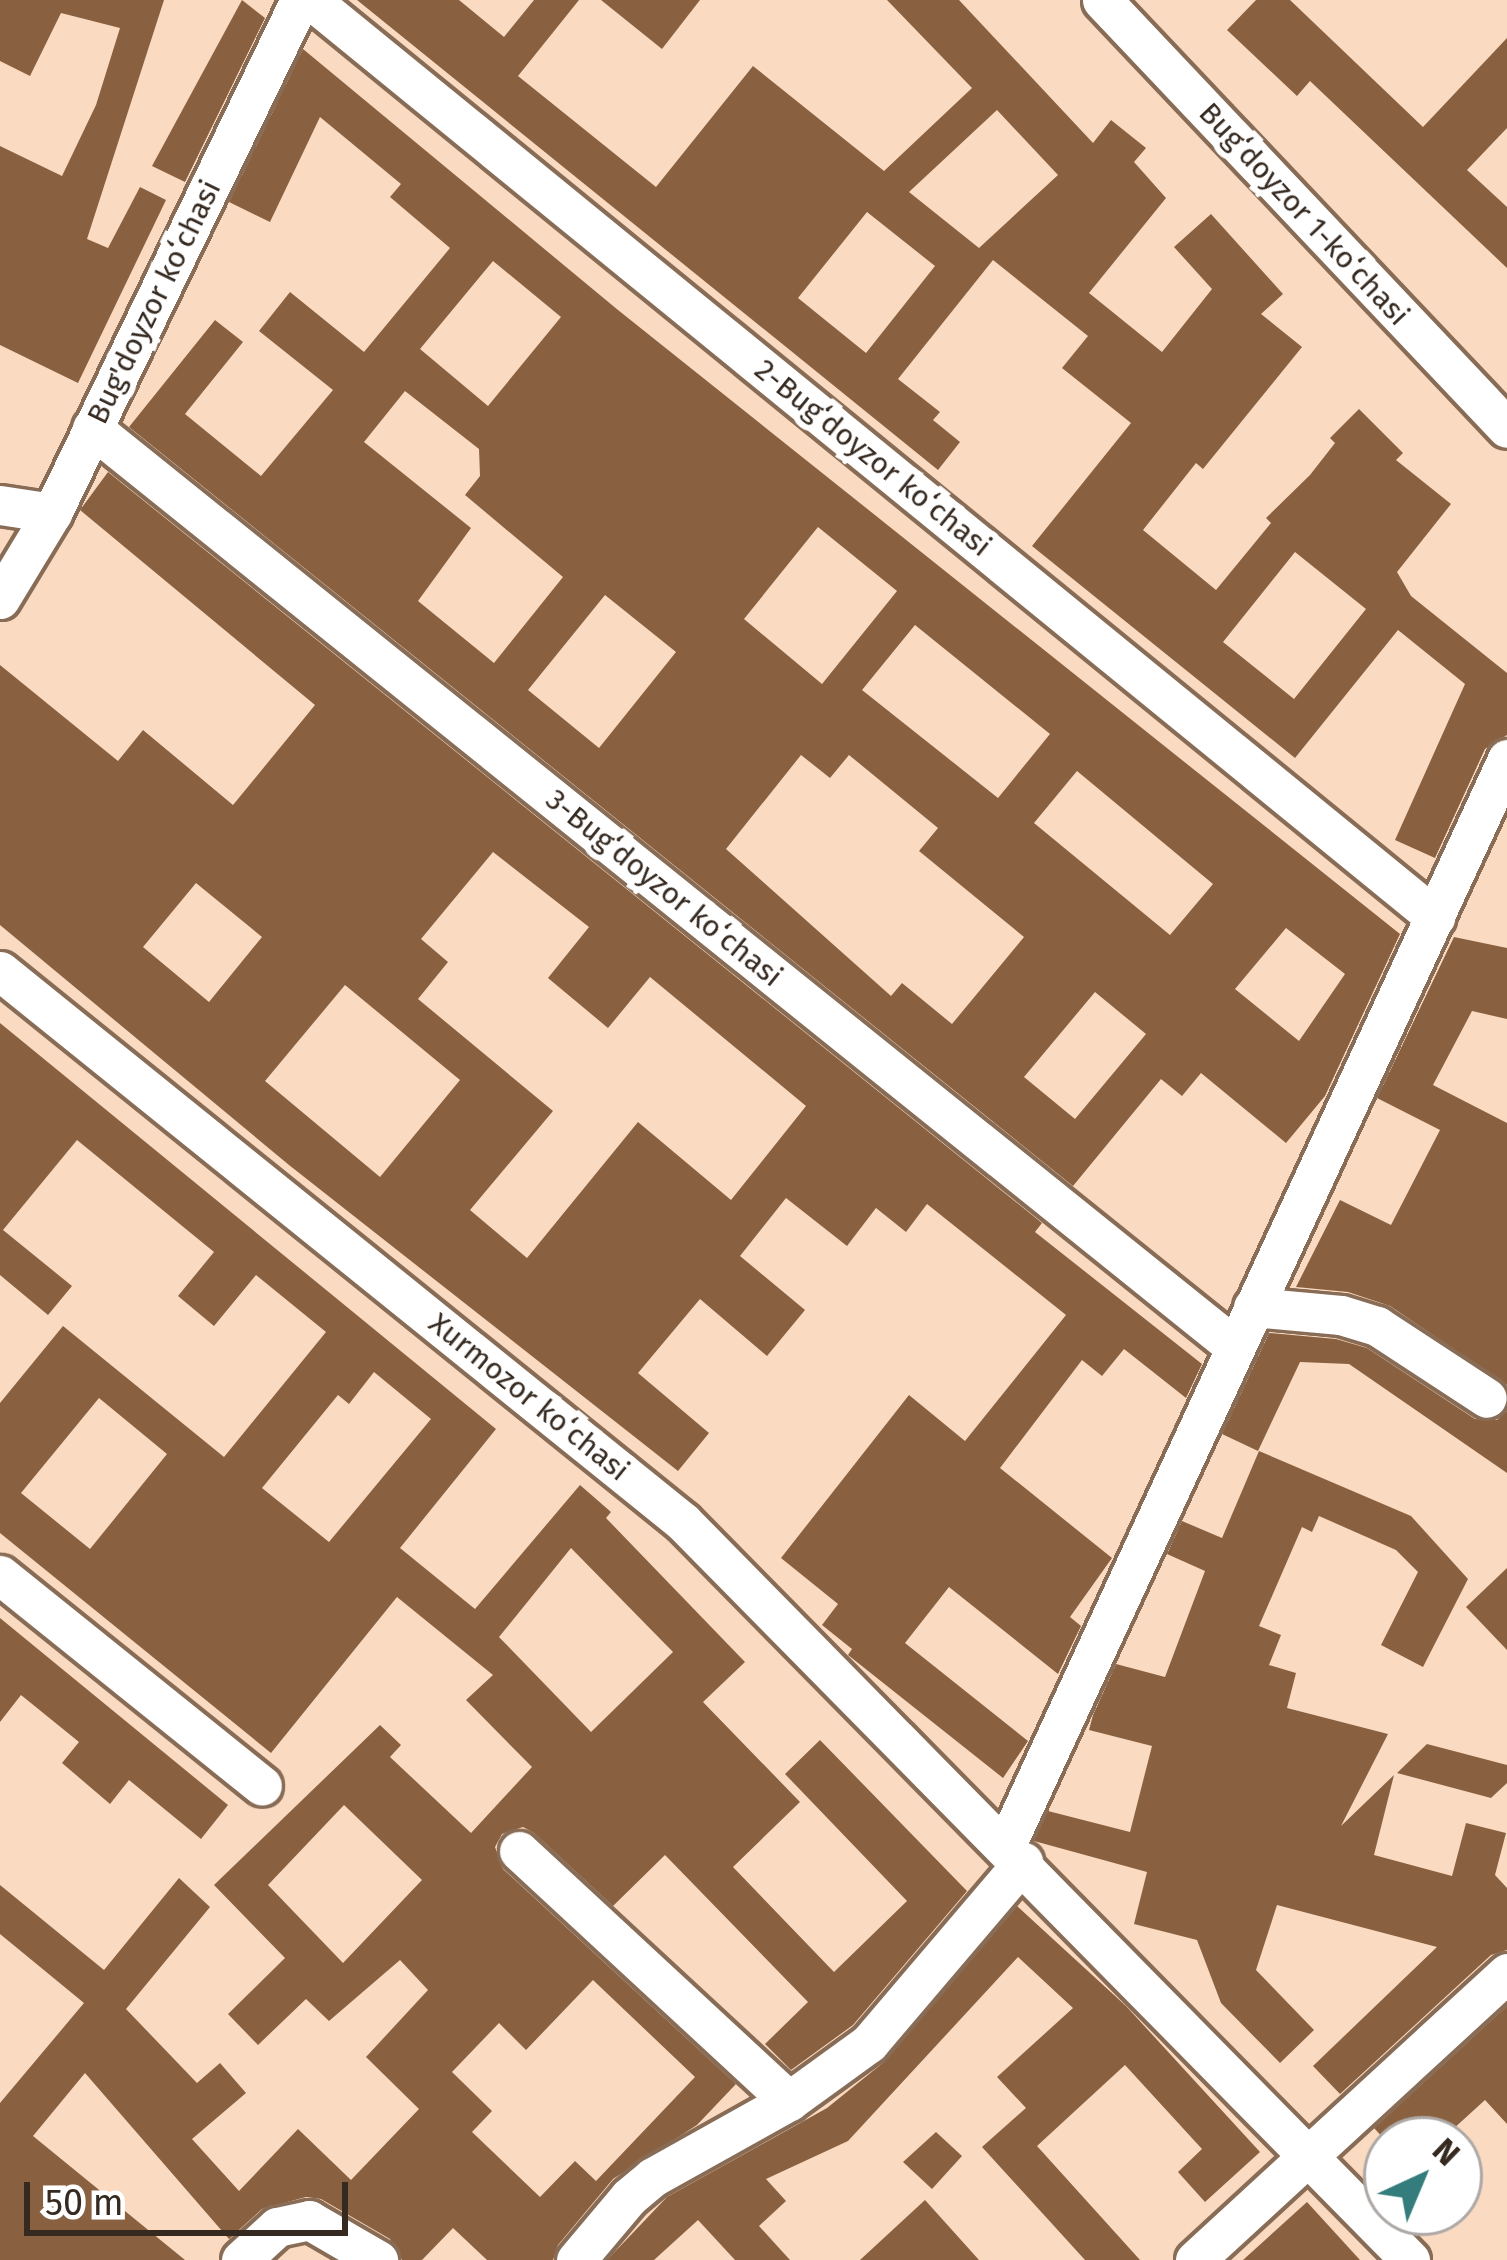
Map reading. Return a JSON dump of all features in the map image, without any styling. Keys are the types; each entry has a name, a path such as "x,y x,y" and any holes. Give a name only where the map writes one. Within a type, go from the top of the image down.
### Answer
{"street":[{"name":"Bug'doyzor koʻchasi","path":"0,599 52,513 300,0"},
{"name":"2-Bugʻdoyzor koʻchasi","path":"310,0 1435,916"},
{"name":"Bugʻdoyzor 1-koʻchasi","path":"1102,0 1507,428"},
{"name":"3-Bugʻdoyzor koʻchasi","path":"92,428 1235,1347"},
{"path":"0,505 52,513"},
{"path":"576,2260 629,2197 653,2177 789,2101 880,2033 1015,1854 1252,1306 1507,759"},
{"name":"Xurmozor koʻchasi","path":"0,970 683,1522 1410,2260"},
{"path":"1252,1306 1341,1315 1377,1326 1487,1398"},
{"path":"0,1575 262,1786"},
{"path":"519,1852 789,2101"},
{"path":"1195,2260 1507,1972"},
{"path":"241,2260 277,2227 309,2220 378,2260"}],"building":[{"path":"0,0 164,0 87,239 108,248 140,187 166,200 78,383 0,345 0,146 62,176 96,105 120,28 61,13 30,76 0,61"},
{"path":"242,0 265,18 185,182 152,166"},
{"path":"357,0 459,0 504,37 534,0 579,0 518,76 656,187 753,66 884,171 972,88 887,0 959,0 1093,143 1111,120 1146,148 1134,162 1166,198 1089,293 1162,352 1212,289 1174,247 1211,214 1283,294 1261,314 1302,347 1203,469 1196,463 1143,530 1216,590 1271,523 1266,518 1310,475 1335,443 1330,438 1359,409 1403,453 1396,460 1451,504 1397,572 1411,596 1507,673 1507,735 1485,749 1435,858 1395,840 1465,684 1398,630 1295,758 1032,546 1131,423 1062,368 1088,336 993,260 898,379 940,412 933,420 960,442 938,470","holes":["997,110 1058,175 979,248 909,192","867,212 935,266 866,353 798,298","1295,552 1366,609 1294,699 1223,642"]},
{"path":"601,0 700,0 662,49"},
{"path":"1256,0 1290,0 1423,127 1507,38 1507,128 1467,170 1507,207 1507,268 1310,81 1297,96 1227,30"},
{"path":"303,49 618,310 1400,934 1325,1096 1286,1143 1201,1073 1182,1096 1161,1079 1073,1186 129,427 215,320 243,342 185,414 261,476 333,390 259,331 290,292 364,352 450,248 390,197 401,184 320,117 270,222 229,202","holes":["493,261 561,317 488,406 420,349","405,391 479,449 480,476 465,495 563,577 494,663 418,601 471,528 364,442","818,527 897,591 822,684 744,619","605,595 676,652 599,748 528,690","915,625 1050,734 998,798 862,690","801,755 830,778 849,755 938,828 919,851 1024,937 952,1024 902,983 891,996 726,849","1077,771 1213,884 1170,935 1034,823","1286,928 1345,974 1299,1041 1235,989","1095,992 1146,1034 1075,1119 1024,1077"]},
{"path":"108,472 1042,1223 1035,1232 1202,1364 1186,1398 1124,1349 1102,1376 1082,1360 1000,1468 1112,1558 1070,1617 1081,1626 1058,1674 949,1587 905,1643 1028,1741 1003,1778 848,1655 852,1649 822,1625 838,1604 781,1558 909,1395 965,1441 1066,1315 927,1204 906,1232 876,1208 847,1246 786,1198 740,1256 805,1310 767,1356 700,1299 638,1373 709,1433 678,1471 289,1165 0,925 0,665 118,761 143,730 233,805 315,705 80,510","holes":["493,852 589,927 548,978 608,1028 650,977 806,1106 731,1200 638,1122 527,1258 470,1210 553,1111 418,999 448,962 421,939","196,883 262,937 209,1002 143,947","345,985 460,1080 380,1177 265,1081"]},
{"path":"1454,937 1507,948 1507,1019 1472,1011 1433,1085 1507,1123 1507,1385 1390,1306 1348,1292 1296,1287 1340,1200 1391,1225 1440,1130 1377,1098"},
{"path":"0,1023 496,1429 400,1548 475,1609 580,1485 611,1512 606,1518 745,1662 703,1702 800,1802 733,1867 834,1972 907,1901 785,1774 820,1740 967,1891 853,2025 791,2070 765,2044 808,2002 665,1855 613,1906 534,1833 523,1827 502,1834 495,1847 503,1869 736,2084 697,2125 613,2179 558,2245 553,2260 487,2260 453,2228 422,2260 402,2260 390,2239 321,2199 306,2197 262,2209 229,2239 85,2073 33,2136 185,2260 0,2260 0,2103 84,2003 0,1934 0,1885 104,1970 179,1878 210,1907 126,2009 197,2083 220,2063 246,2093 192,2139 239,2191 298,2129 351,2180 419,2109 366,2057 428,1990 400,1960 329,2021 306,1999 258,2045 228,2014 285,1958 214,1885 380,1725 401,1745 390,1757 471,1833 532,1767 466,1700 493,1675 397,1597 271,1753 0,1533 0,1403 63,1326 224,1457 326,1332 256,1275 214,1326 178,1296 214,1252 77,1140 3,1230 72,1286 48,1315 0,1275","holes":["374,1372 431,1419 329,1542 262,1488 338,1395 349,1404","99,1398 167,1454 90,1549 21,1493","571,1548 673,1652 591,1732 499,1637","344,1805 422,1880 343,1963 268,1885","593,1980 695,2077 596,2181 575,2161 540,2197 472,2132 492,2111 452,2072 499,2023 526,2050"]},
{"path":"1269,1333 1336,1339 1367,1348 1475,1419 1497,1420 1507,1411 1507,1473 1349,1364 1300,1362 1258,1451 1222,1434"},
{"path":"1259,1451 1411,1516 1468,1579 1423,1667 1381,1645 1418,1572 1396,1550 1319,1516 1312,1532 1302,1527 1259,1626 1281,1635 1269,1665 1296,1673 1287,1708 1388,1734 1341,1826 1394,1775 1374,1855 1452,1876 1466,1823 1506,1833 1495,1875 1507,1888 1507,1950 1491,1955 1340,2094 1313,2066 1437,1947 1277,1905 1256,1970 1314,2030 1280,2063 1221,2003 1197,1940 1134,1924 1147,1872 1034,1841 1048,1811 1130,1832 1152,1746 1089,1730 1093,1715 1116,1664 1165,1677 1205,1571 1167,1554 1182,1521 1222,1538"},
{"path":"1507,1568 1507,1650 1466,1607"},
{"path":"0,1618 228,1805 201,1839 129,1780 110,1804 62,1763 79,1742 21,1695 0,1722"},
{"path":"1427,1744 1507,1765 1507,1783 1491,1798 1397,1773"},
{"path":"1017,1906 1126,2006 1260,2152 1205,2202 1178,2172 1202,2149 1125,2065 1037,2146 1140,2260 1085,2260 982,2147 1026,2108 997,2077 1073,2008 1018,1957 848,2141 766,2179 786,2201 759,2226 790,2260 735,2260 698,2220 654,2260 607,2260 667,2197 827,2108 884,2062"},
{"path":"1507,2006 1507,2124 1485,2100 1467,2116 1387,2116"},
{"path":"936,2132 962,2156 932,2189 903,2162"},
{"path":"925,2200 979,2260 860,2260"},
{"path":"1307,2202 1360,2260 1243,2260"}]}
